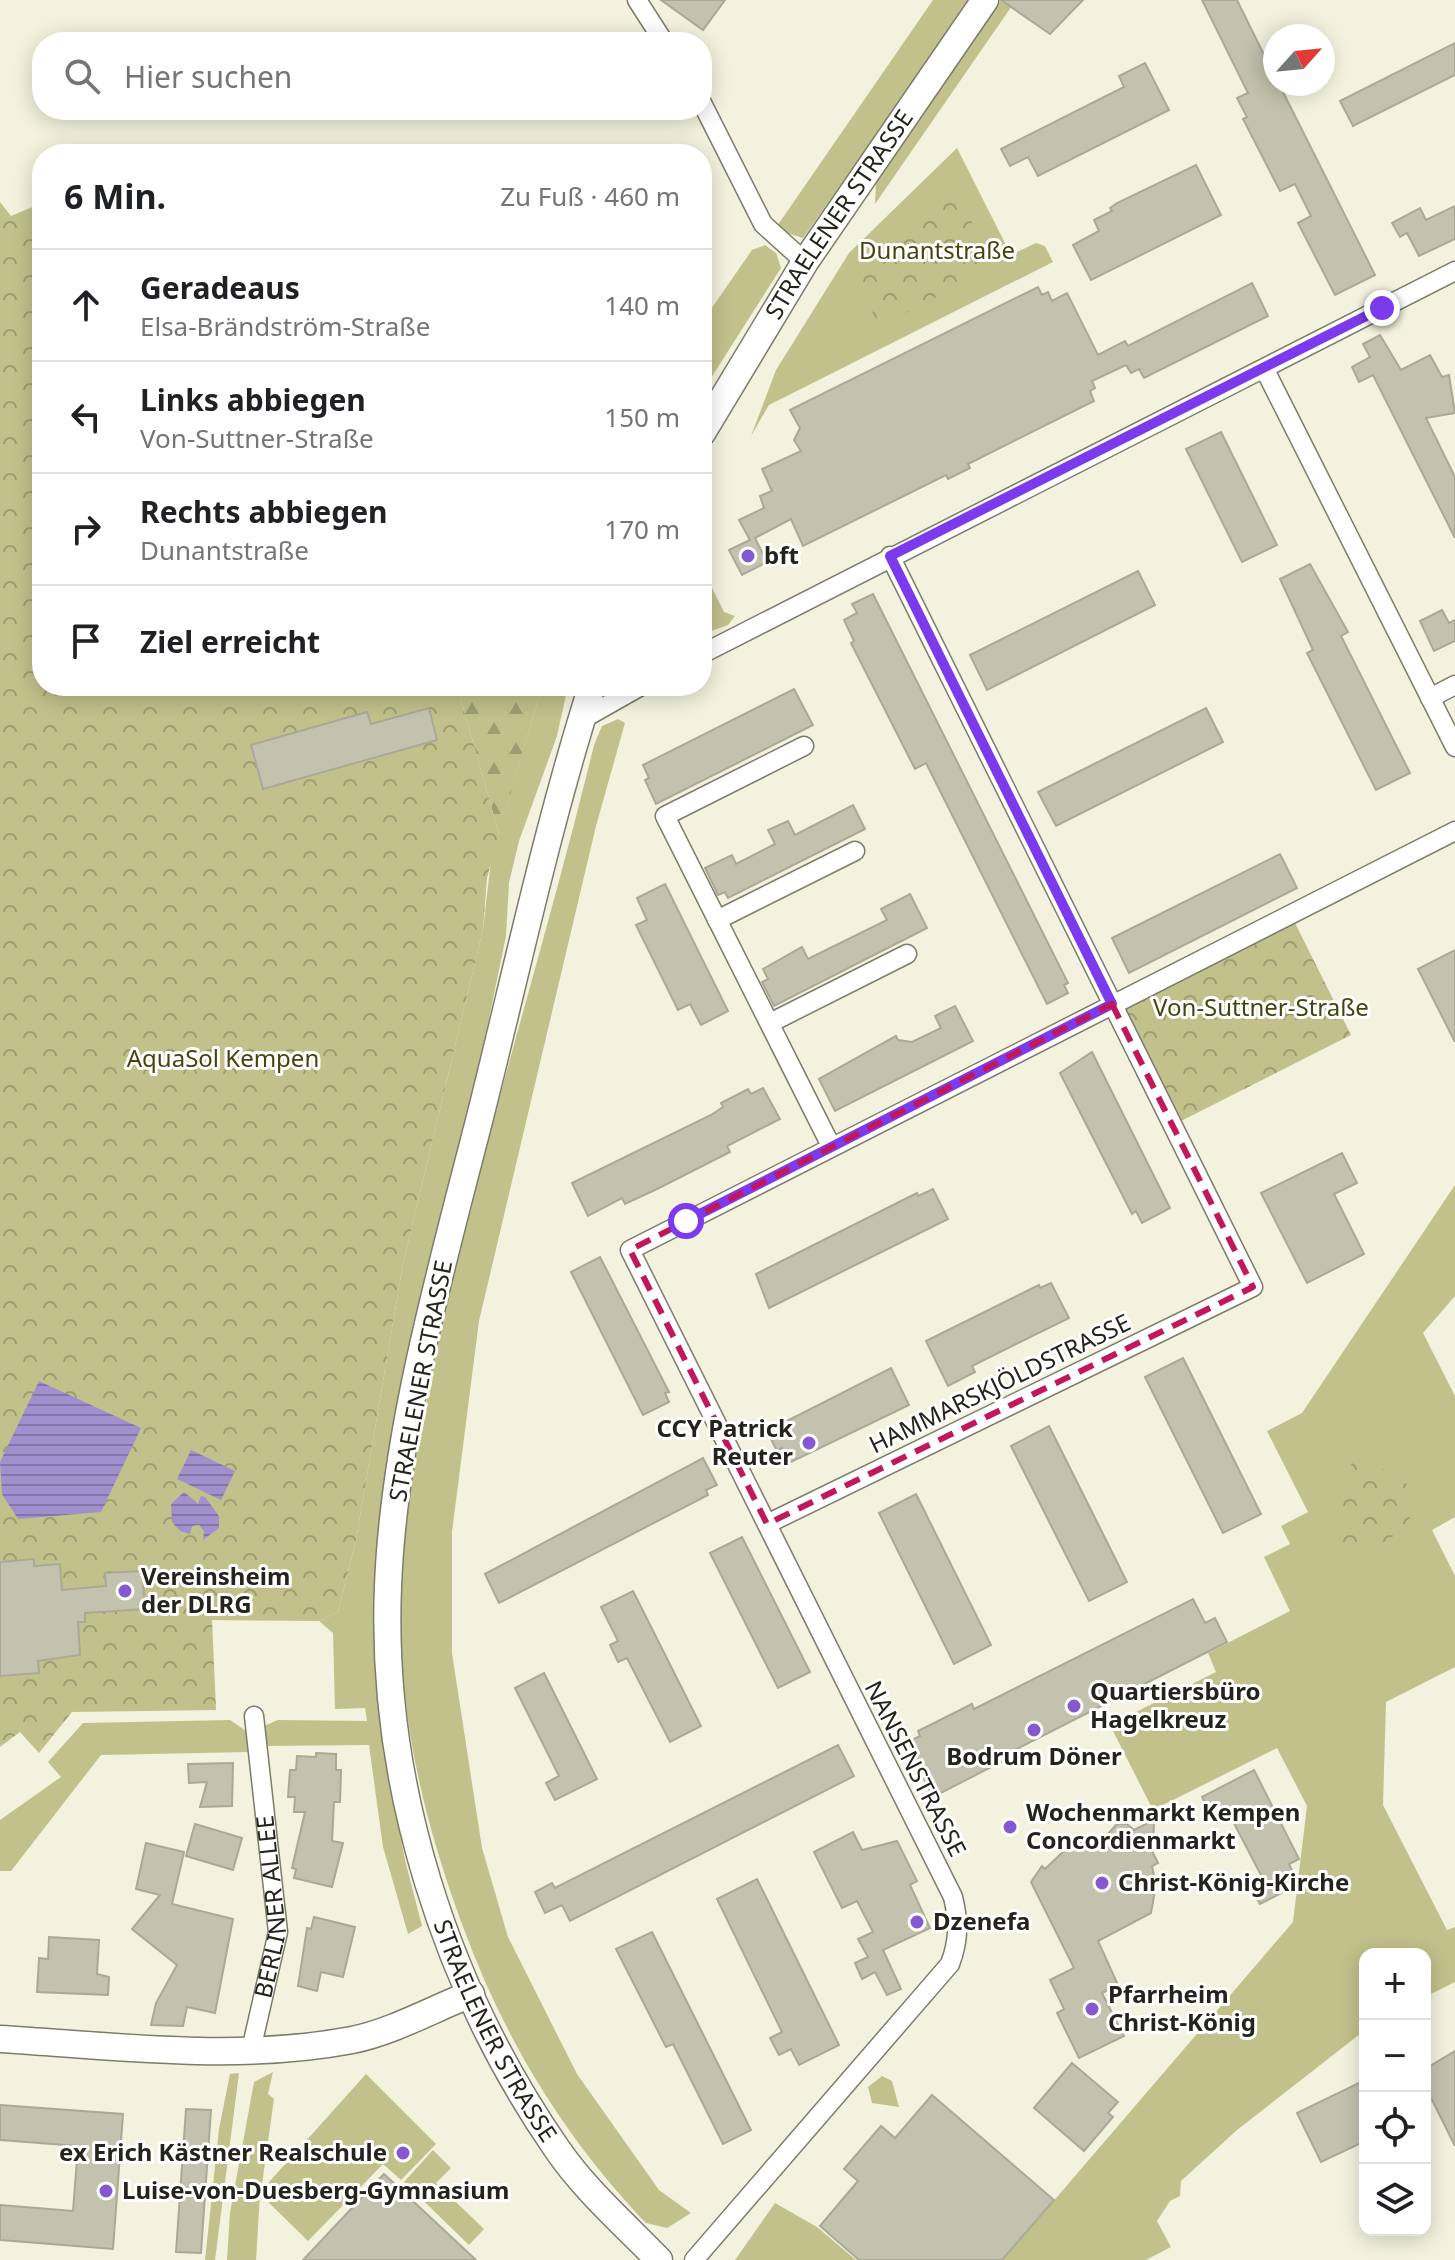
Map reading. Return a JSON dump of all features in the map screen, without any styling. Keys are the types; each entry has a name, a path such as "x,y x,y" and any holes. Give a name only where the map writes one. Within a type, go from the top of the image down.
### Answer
{"street":[{"path":"637,0 658,32"},
{"name":"STRAELENER STRASSE","path":"712,416 805,262 985,0"},
{"path":"711,120 763,224 805,262"},
{"path":"712,644 1265,370 1455,271"},
{"path":"1265,370 1455,747"},
{"path":"890,556 1112,1004"},
{"path":"1430,698 1455,685"},
{"name":"STRAELENER STRASSE","path":"589,696 454,1218 408,1426 388,1587 395,1730 413,1826 443,1930 493,2044 559,2152 659,2260"},
{"path":"581,720 623,696"},
{"path":"804,746 665,816 831,1146 1455,831"},
{"path":"717,920 855,851"},
{"path":"770,1023 907,954"},
{"name":"HAMMARSKJÖLDSTRASSE","path":"767,1524 1253,1287 1112,1004"},
{"name":"NANSENSTRASSE","path":"694,2260 950,1964 957,1943 958,1919 953,1897 630,1250 831,1146"},
{"name":"BERLINER ALLEE","path":"251,2050 278,1932 254,1716"},
{"path":"0,2039 203,2052 251,2050 353,2039 471,1994"}],"highlighted area":[{"path":"1112,1004 1253,1287 767,1524 630,1250"}],"green space":[{"path":"933,0 971,0 803,238 775,229"},
{"path":"1001,0 1016,0 875,204 876,181"},
{"path":"957,148 1011,255 1036,243 1045,246 1053,262 769,405 751,436 776,370 849,253"},
{"name":"Dunantstraße","path":"951,178 994,269 879,326 855,277"},
{"name":"AquaSol Kempen","path":"0,202 11,216 32,207 32,696 460,696 499,834 487,878 483,929 403,1264 356,1540 338,1612 319,1621 212,1620 216,1710 72,1712 39,1753 20,1732 0,1747"},
{"path":"765,245 776,253 781,268 712,376 712,308 752,250"},
{"path":"712,588 724,612 735,616 728,625 712,631"},
{"path":"460,696 539,696 499,834"},
{"path":"539,696 566,696 557,736 519,841 509,883 506,936 486,1033 410,1347 388,1766 405,1860 422,1926 408,1934 383,1847 369,1745 264,1746 264,1726 278,1720 367,1721 365,1708 335,1709 333,1633 319,1621 338,1612 356,1540 403,1264 483,929 491,860"},
{"path":"618,719 625,723 596,826 479,1321 452,1532 452,1653 482,1848 508,1937 577,2074 659,2190 691,2213 667,2228 646,2223 564,2123 519,2050 481,1972 454,1903 428,1816 409,1726 401,1646 404,1546 410,1496 448,1300 594,745 602,726"},
{"name":"Von-Suttner-Straße","path":"1293,919 1351,1035 1181,1121 1125,1012 1128,1002"},
{"path":"1455,1185 1455,1296 1423,1333 1455,1396 1455,1517 1432,1530 1455,1576 1455,1667 1386,1702 1383,1805 1447,1930 1455,1927 1455,1982 1431,1994 1431,1948 1359,1948 1359,2035 1237,2130 1181,2181 1180,2196 1170,2201 1157,2221 1171,2247 1146,2260 1003,2260 1293,1922 1307,1806 1277,1748 1153,1810 1110,1725 1216,1672 1208,1653 1290,1611 1264,1557 1290,1544 1281,1526 1308,1512 1267,1431 1302,1413"},
{"path":"1371,1461 1408,1485 1410,1526 1380,1544 1335,1548 1341,1497 1352,1462"},
{"path":"230,1720 246,1731 249,1752 101,1755 11,1871 0,1871 0,1820 61,1777 48,1762 83,1723"},
{"path":"273,2072 268,2094 274,2099 261,2191 366,2074 436,2144 401,2180 383,2164 308,2241 260,2194 256,2260 227,2260 230,2213 254,2082"},
{"path":"239,2073 215,2260 205,2260 219,2129 230,2074"},
{"path":"882,2076 892,2081 899,2107 872,2103 868,2087"},
{"path":"433,2150 451,2168 436,2183 484,2229 469,2245 404,2182"},
{"path":"775,2203 817,2227 856,2260 735,2260"}],"shaded area":[{"path":"39,1381 141,1428 101,1512 18,1519 2,1494 0,1462"},
{"path":"191,1450 235,1471 221,1500 177,1479"},
{"path":"184,1492 198,1504 201,1496 205,1497 219,1516 219,1528 203,1540 204,1531 199,1525 192,1526 190,1534 180,1531 172,1522 171,1504"}],"building":[{"path":"661,0 725,0 703,30"},
{"path":"1001,0 1083,0 1050,34"},
{"path":"1202,0 1237,0 1263,53 1263,96 1285,96 1375,275 1335,295 1298,223 1311,216 1295,184 1280,191 1243,119 1247,117 1237,98 1248,93"},
{"path":"1455,43 1455,75 1353,126 1340,101"},
{"path":"1145,63 1169,110 1038,176 1028,157 1010,166 1001,149 1124,87 1119,76"},
{"path":"1196,165 1221,215 1091,280 1073,245 1099,231 1094,220 1112,211 1110,208 1117,203"},
{"path":"1455,206 1455,239 1419,256 1407,233 1400,237 1392,223 1420,208 1426,220"},
{"path":"1252,283 1268,316 1144,378 1139,369 1131,373 1126,365 1092,381 1095,388 1090,391 1094,401 968,464 970,468 948,479 946,475 803,546 791,519 755,538 767,562 742,575 729,550 750,540 739,520 764,508 760,496 772,491 762,469 801,451 794,440 800,428 790,410 1038,287 1042,295 1048,292 1052,301 1067,293 1098,355 1125,341 1128,346"},
{"path":"1380,335 1401,370 1430,355 1442,377 1449,375 1455,413 1426,418 1455,477 1455,538 1373,375 1359,382 1352,367 1370,357 1363,344"},
{"path":"1221,432 1277,545 1242,562 1186,449"},
{"path":"1310,564 1348,632 1341,636 1410,773 1376,790 1307,653 1313,650 1280,579"},
{"path":"1138,571 1155,605 987,690 970,655"},
{"path":"873,594 1068,983 1064,985 1068,993 1047,1004 926,763 915,769 851,643 854,641 844,620 857,613 852,604"},
{"path":"1442,610 1449,623 1455,620 1455,641 1434,651 1420,621"},
{"path":"794,689 813,725 656,804 645,780 649,778 643,765"},
{"path":"429,708 437,740 263,789 251,745 367,712 371,724"},
{"path":"1206,708 1223,742 1056,826 1038,792"},
{"path":"853,805 865,829 728,898 725,892 718,895 705,868 732,855 736,864 775,844 768,830 788,821 795,835"},
{"path":"1280,854 1297,888 1129,973 1112,938"},
{"path":"665,884 728,1011 701,1025 690,1004 678,1010 636,925 647,920 637,898"},
{"path":"910,894 927,928 774,1006 762,982 768,979 763,969 802,947 808,959 887,920 881,909"},
{"path":"1455,950 1455,1042 1418,969"},
{"path":"955,1006 973,1041 835,1111 819,1079 896,1036 898,1040 912,1042 941,1028 935,1016"},
{"path":"1092,1052 1170,1208 1142,1223 1136,1211 1132,1214 1060,1073"},
{"path":"763,1088 780,1119 727,1146 730,1152 657,1189 625,1204 622,1198 588,1216 572,1183 711,1115 723,1107 721,1103 748,1089 751,1094"},
{"path":"1342,1153 1357,1183 1334,1194 1364,1254 1307,1283 1261,1193"},
{"path":"933,1189 948,1219 769,1308 756,1274 917,1193 918,1196"},
{"path":"600,1257 669,1392 665,1393 669,1402 643,1415 571,1272"},
{"path":"1051,1283 1069,1318 972,1366 975,1372 948,1386 926,1341 1039,1285 1040,1288"},
{"path":"1183,1358 1261,1514 1223,1533 1145,1377"},
{"path":"891,1368 909,1405 789,1463 782,1448 777,1451 769,1435 787,1426 785,1422"},
{"path":"1049,1426 1127,1582 1089,1601 1011,1446"},
{"path":"703,1458 717,1485 706,1490 708,1495 499,1603 485,1574"},
{"path":"916,1494 991,1645 954,1664 879,1513"},
{"path":"742,1537 810,1672 778,1688 710,1553"},
{"path":"34,1559 34,1566 60,1564 62,1590 106,1586 105,1573 142,1571 145,1609 85,1613 85,1622 78,1622 80,1655 38,1661 39,1673 0,1676 0,1562"},
{"path":"633,1591 701,1726 670,1742 627,1658 618,1662 610,1645 618,1641 601,1607"},
{"path":"1193,1599 1205,1623 1215,1618 1227,1642 999,1758 1001,1762 933,1797 906,1743 920,1736 918,1731 972,1704 974,1709"},
{"path":"544,1673 597,1779 555,1800 546,1783 559,1776 515,1688"},
{"path":"838,1745 854,1776 570,1921 562,1905 545,1913 535,1892 552,1883 555,1888"},
{"path":"316,1753 336,1754 336,1770 341,1770 340,1802 334,1802 332,1841 343,1843 332,1887 294,1878 296,1869 292,1868 305,1812 294,1812 295,1797 288,1797 290,1770 296,1770 297,1756 316,1757"},
{"path":"233,1763 232,1806 200,1807 207,1782 189,1783 188,1764"},
{"path":"1254,1770 1299,1859 1289,1864 1296,1879 1287,1884 1289,1889 1260,1904 1249,1884 1262,1877 1225,1806 1210,1813 1202,1797"},
{"name":"Christ-König-Kirche","path":"1154,1820 1153,1853 1158,1863 1152,1866 1156,1885 1151,1913 1098,1941 1118,1985 1102,1993 1124,2036 1079,2058 1057,2013 1064,2009 1050,1980 1074,1968 1031,1882 1042,1866 1045,1869 1069,1846 1091,1838 1103,1839 1117,1824 1127,1824 1134,1830"},
{"path":"195,1824 242,1838 233,1870 186,1856"},
{"path":"853,1832 862,1850 897,1841 917,1881 910,1885 930,1928 883,1950 901,1989 887,1995 875,1972 862,1979 855,1963 868,1957 858,1939 873,1932 857,1901 842,1908 814,1852"},
{"path":"146,1843 184,1852 172,1904 233,1919 215,2013 187,2007 183,2026 151,2025 156,2003 177,1965 132,1929 160,1895 136,1889"},
{"path":"757,1879 839,2045 799,2065 791,2049 779,2055 770,2038 782,2032 717,1899"},
{"path":"314,1917 355,1927 343,1977 321,1972 317,1991 298,1986 307,1928 311,1929"},
{"path":"652,1932 751,2130 723,2144 673,2044 666,2047 616,1949"},
{"path":"49,1937 99,1940 97,1974 109,1977 108,1995 37,1992 39,1958 48,1959"},
{"path":"1455,2051 1455,2146 1431,2101 1431,2065"},
{"path":"1072,2063 1118,2102 1108,2113 1113,2117 1084,2151 1034,2108"},
{"path":"1359,2083 1359,2144 1321,2162 1297,2113"},
{"path":"932,2095 1054,2200 1002,2260 859,2260 820,2226 858,2181 844,2169 881,2126 895,2138"},
{"path":"0,2105 123,2114 113,2249 0,2240 0,2205 73,2211 78,2146 0,2140"},
{"path":"186,2109 211,2110 201,2253 176,2252"},
{"path":"384,2174 476,2260 303,2260"}],"place":[{"name":"bft","path":"748,556"},
{"name":"CCY Patrick Reuter","path":"809,1443"},
{"name":"Vereinsheim der DLRG","path":"125,1591"},
{"name":"Quartiersbüro Hagelkreuz","path":"1074,1706"},
{"name":"Bodrum Döner","path":"1034,1730"},
{"name":"Wochenmarkt Kempen Concordienmarkt","path":"1010,1827"},
{"name":"Christ-König-Kirche","path":"1102,1883"},
{"name":"Dzenefa","path":"917,1922"},
{"name":"Pfarrheim Christ-König","path":"1092,2009"},
{"name":"ex Erich Kästner Realschule","path":"403,2153"},
{"name":"Luise-von-Duesberg-Gymnasium","path":"106,2191"}],"route":[{"path":"686,1221 1112,1004 890,556 1265,370 1382,308"}]}
